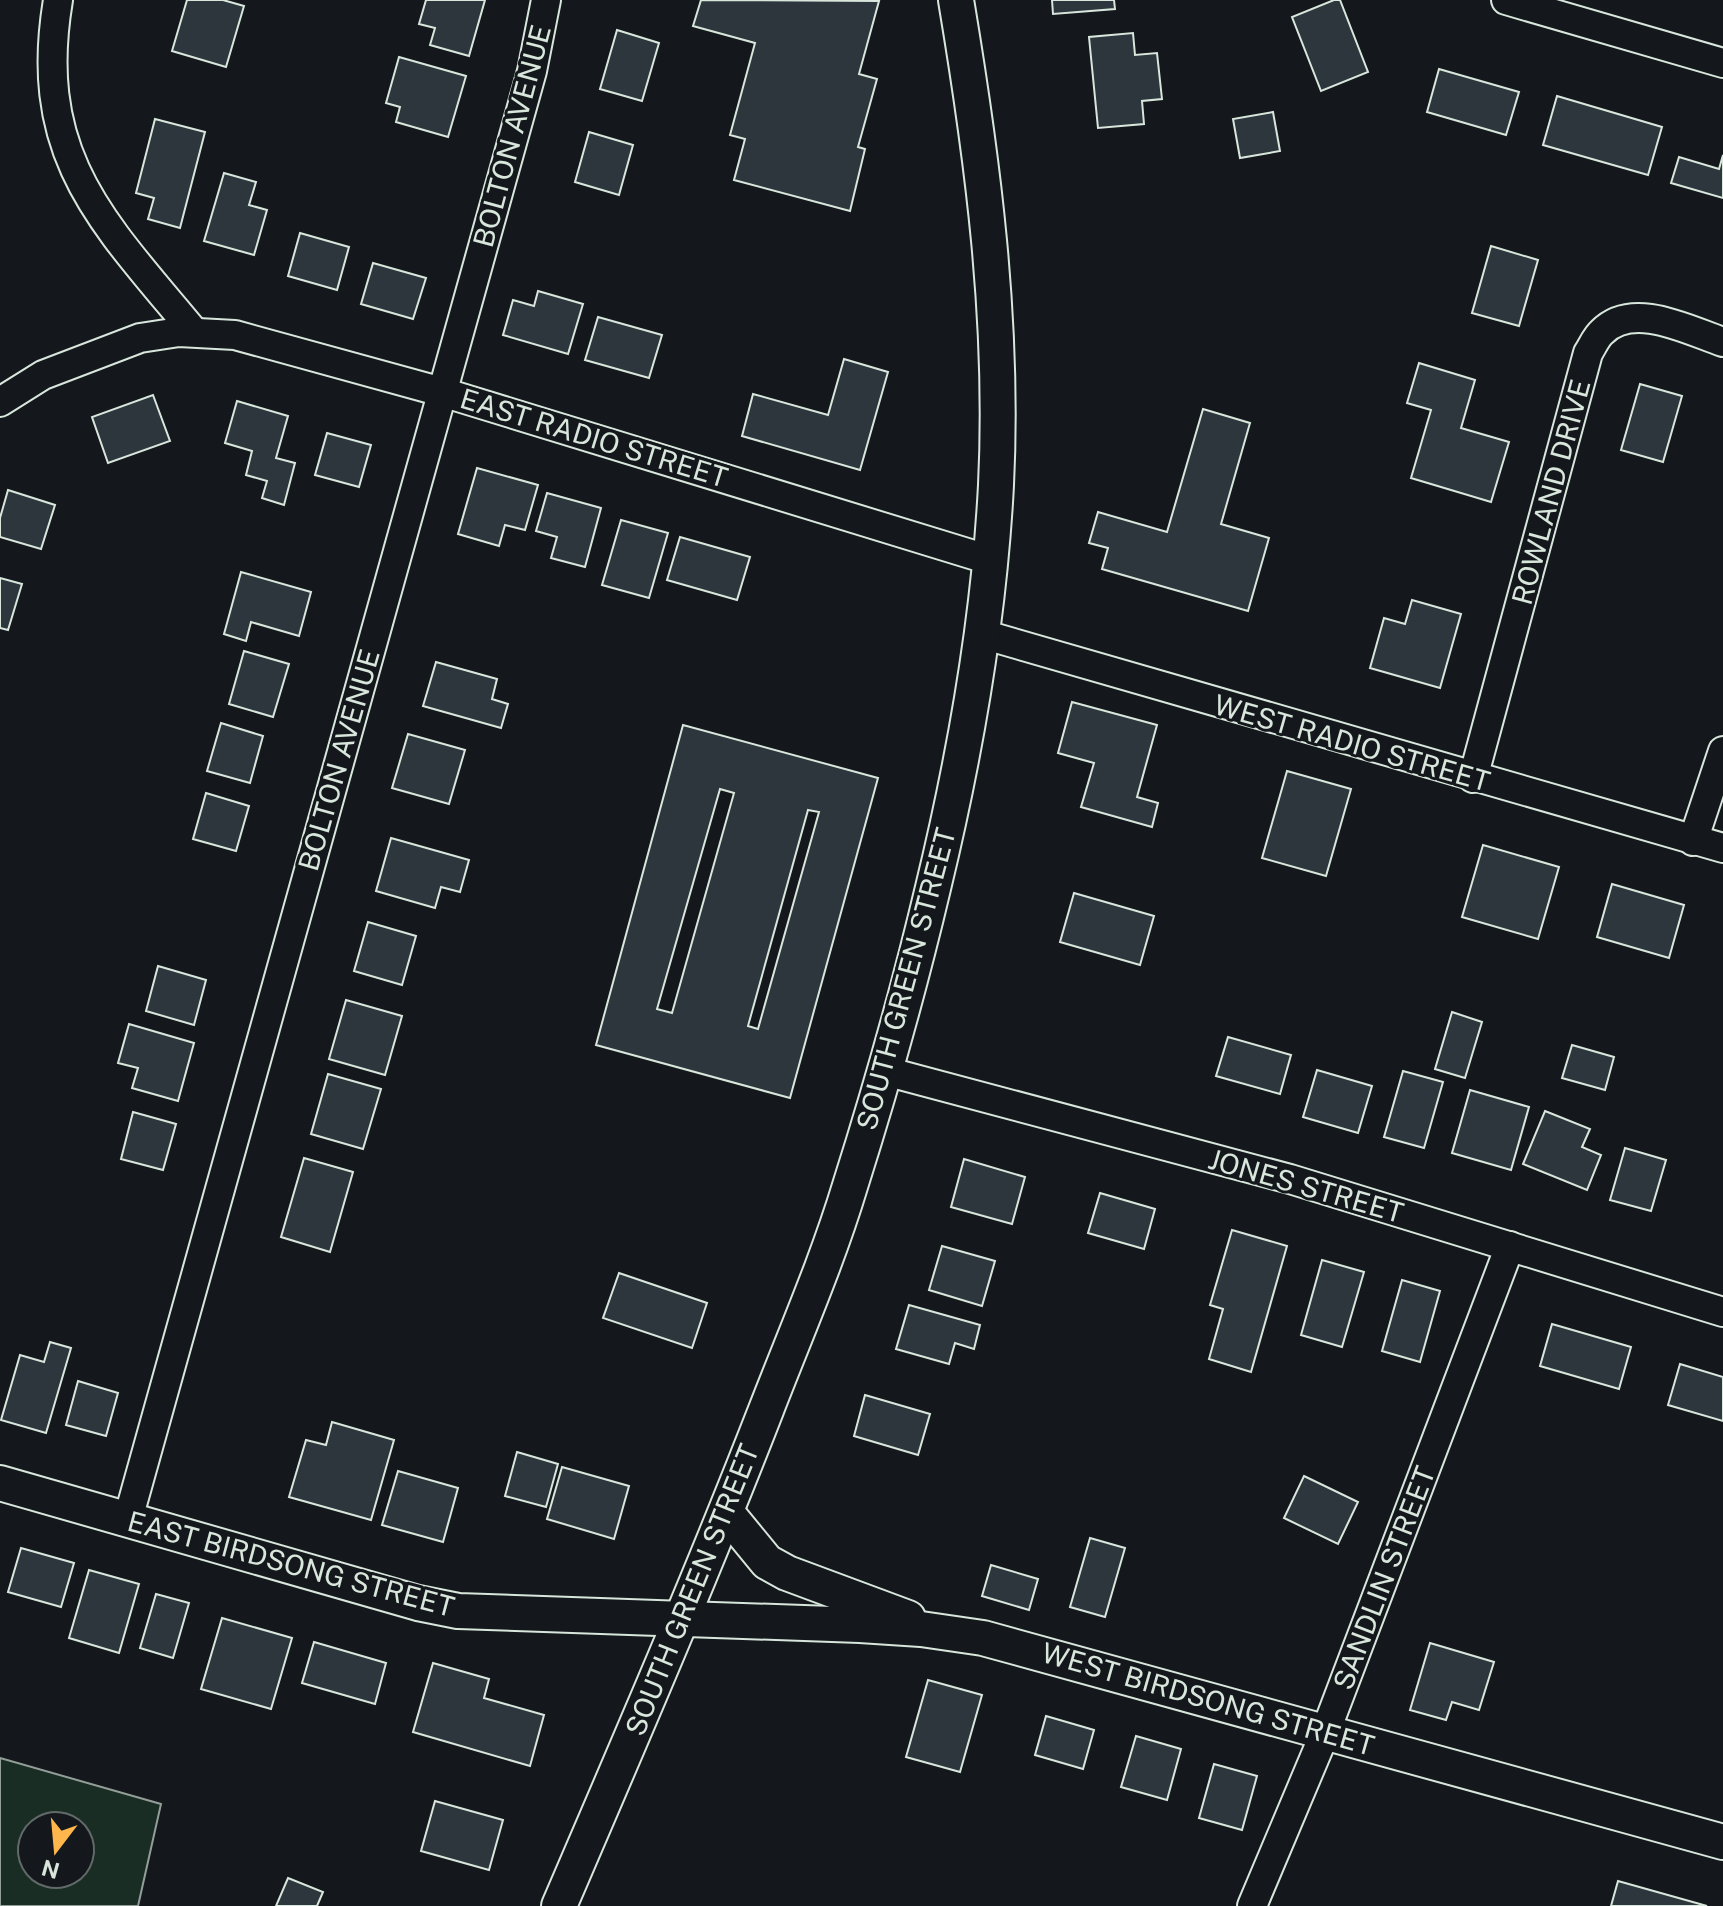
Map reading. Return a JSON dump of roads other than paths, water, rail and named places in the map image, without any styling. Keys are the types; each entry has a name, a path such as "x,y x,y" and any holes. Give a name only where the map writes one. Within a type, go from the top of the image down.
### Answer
{"street":[{"path":"58,0 53,76 65,150 90,203 194,332"},
{"name":"BOLTON AVENUE","path":"128,1519 532,71 546,0"},
{"name":"SOUTH GREEN STREET","path":"559,1906 682,1620 821,1270 885,1071 947,829 982,634 996,484 994,291 981,158 956,0"},
{"path":"1506,0 1723,63"},
{"name":"ROWLAND DRIVE","path":"1473,778 1588,353 1603,330 1633,318 1657,320 1723,342"},
{"name":"EAST RADIO STREET","path":"7,385 117,345 165,333 194,332 256,340 442,392 990,560"},
{"name":"WEST RADIO STREET","path":"982,634 1723,848"},
{"path":"1693,841 1723,751"},
{"name":"JONES STREET","path":"885,1071 1290,1179 1723,1312"},
{"name":"SANDLIN STREET","path":"1252,1906 1325,1733 1510,1246"},
{"name":"EAST BIRDSONG STREET","path":"0,1483 450,1609 503,1615 682,1620"},
{"path":"726,1512 755,1552 787,1573 942,1631"},
{"name":"WEST BIRDSONG STREET","path":"682,1620 942,1631 1023,1647 1723,1842"}]}
